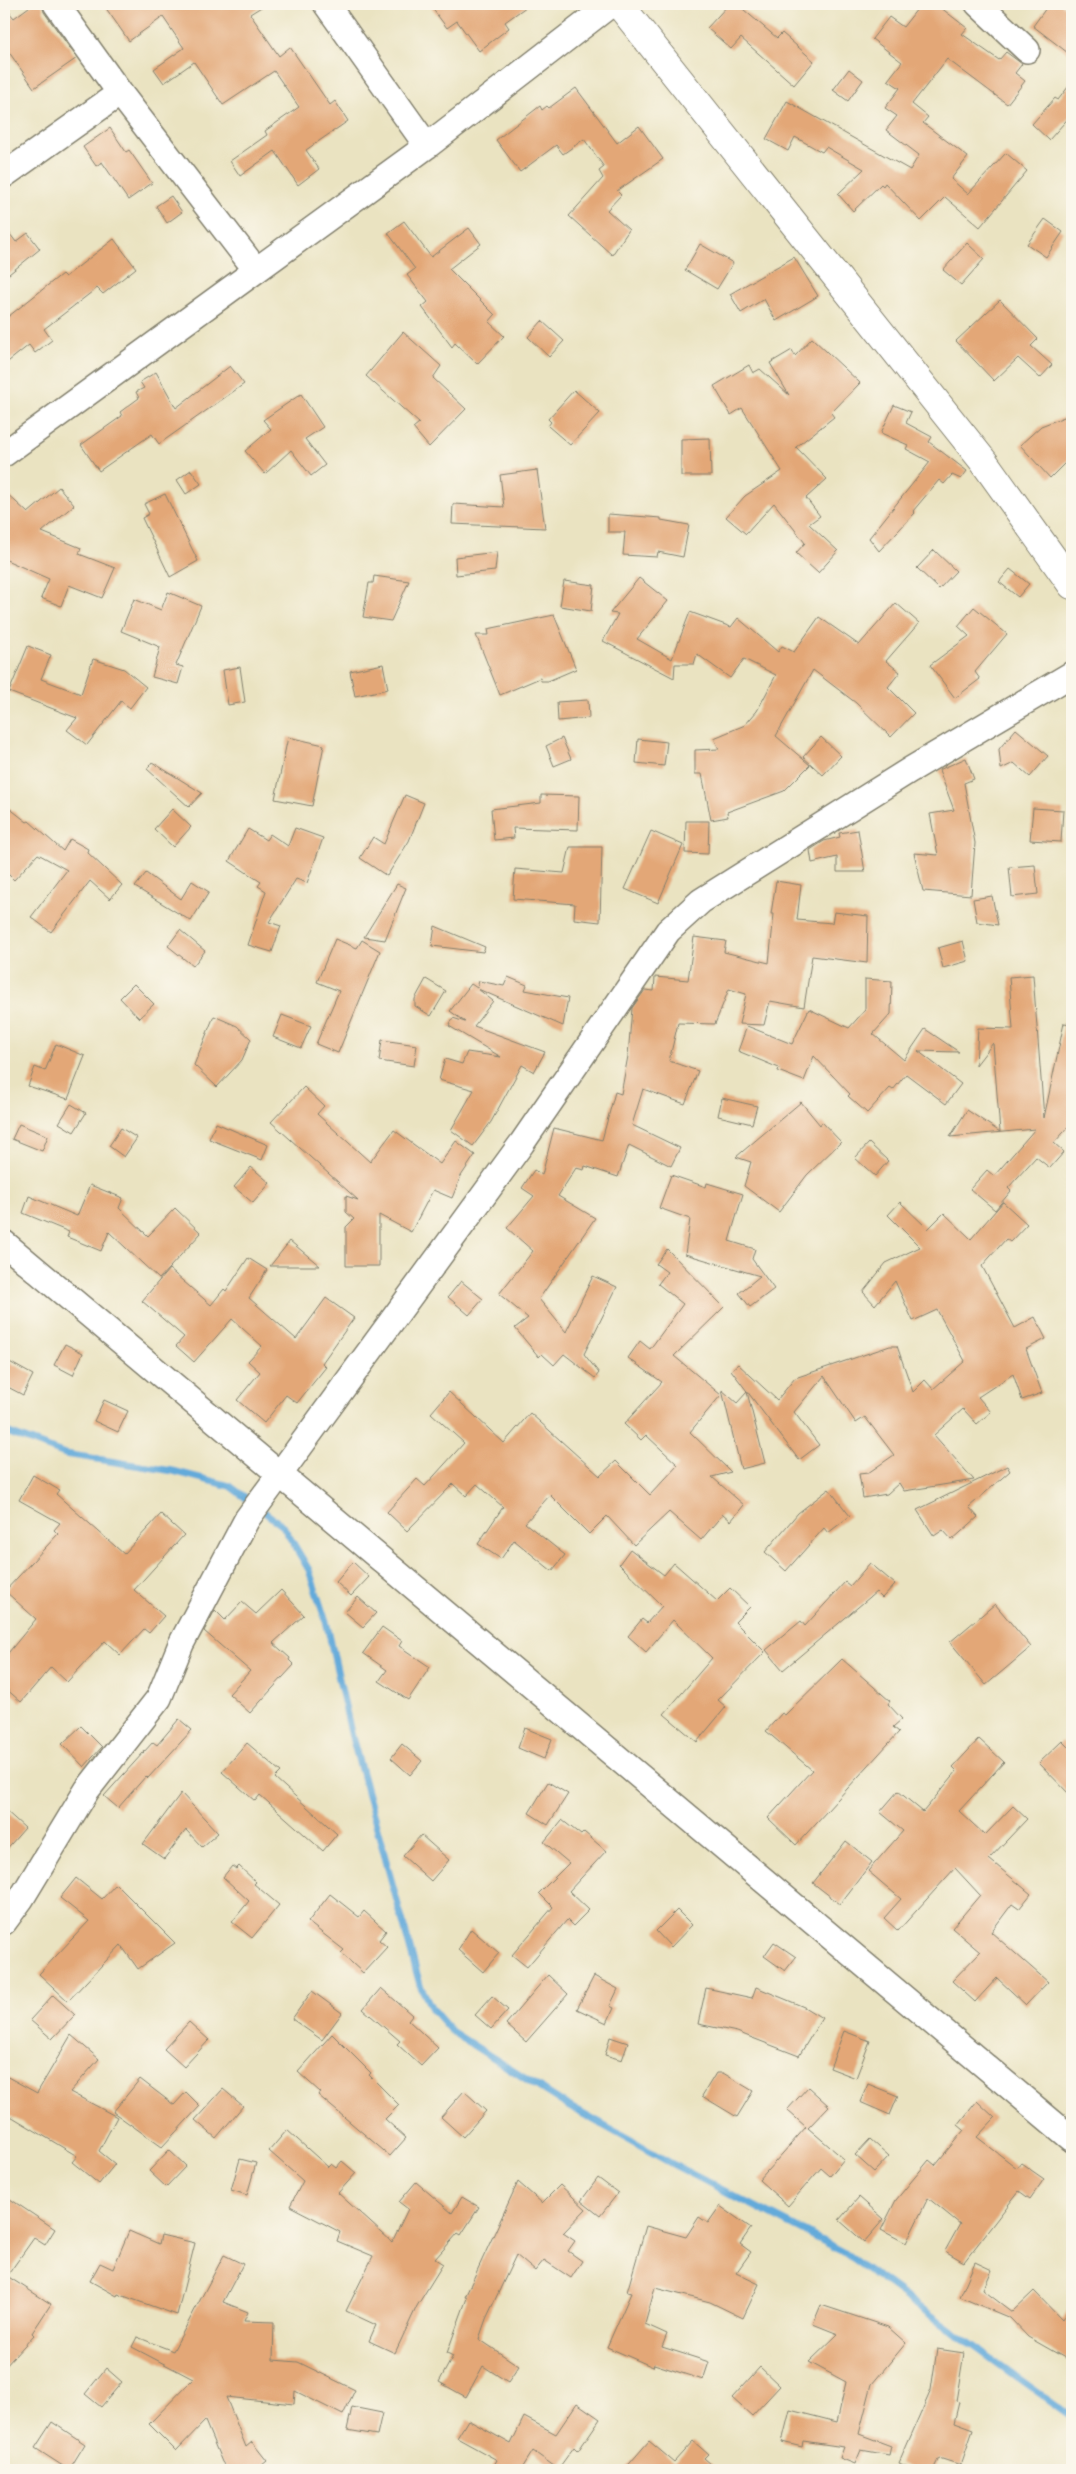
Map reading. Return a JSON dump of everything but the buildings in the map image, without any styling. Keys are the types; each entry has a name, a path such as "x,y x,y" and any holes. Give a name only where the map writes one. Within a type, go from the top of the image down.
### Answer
{"street":[{"path":"56,4 120,93 256,270"},
{"path":"326,4 427,146"},
{"path":"4,454 427,146 611,4"},
{"path":"619,4 984,462 1072,586"},
{"path":"978,4 1026,50"},
{"path":"4,175 120,93"},
{"path":"4,1922 21,1899 88,1790 159,1698 180,1644 247,1519 522,1143 668,931 701,901 910,770 1072,674"},
{"path":"4,1243 275,1481 1072,2139"}],"waterway":[{"path":"4,1431 65,1454 173,1471 230,1486 283,1526 309,1570 327,1625 351,1733 420,1985 432,2009 451,2031 565,2104 676,2166 842,2251 1072,2417"}]}
